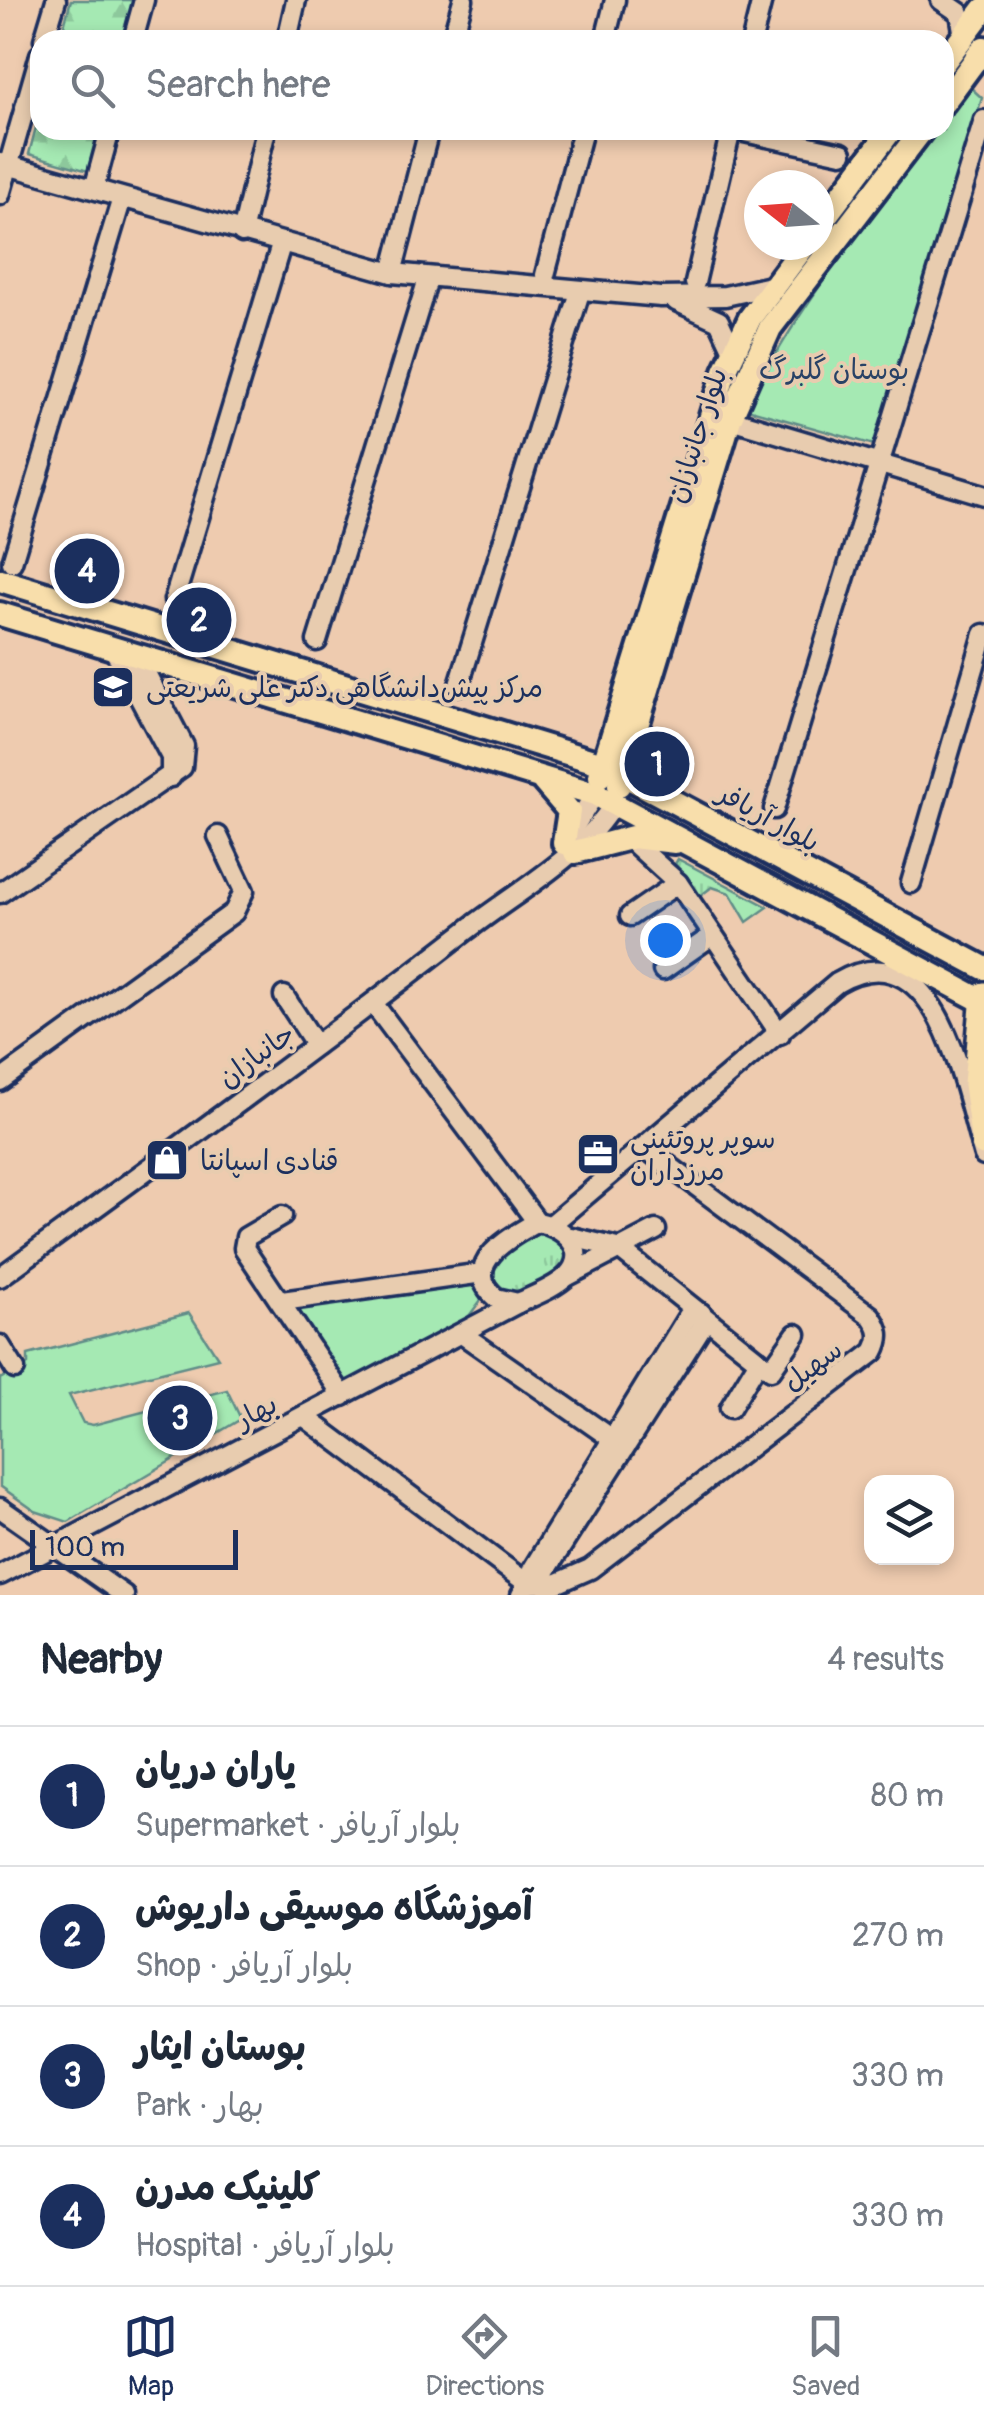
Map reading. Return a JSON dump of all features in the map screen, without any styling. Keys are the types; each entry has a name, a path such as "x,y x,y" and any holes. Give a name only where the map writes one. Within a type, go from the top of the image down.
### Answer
{"highway":[{"path":"984,999 976,1084 984,1143"}],"main road":[{"path":"954,86 977,48 984,9"},
{"path":"834,206 884,140"},
{"name":"بلوار جانبازان","path":"604,798 707,420 734,351 914,140"},
{"name":"بلوار جانبازان","path":"613,768 760,323 774,286 793,260"},
{"name":"بلوار آریافر","path":"6,571 613,768 984,968"},
{"path":"0,614 604,798 984,999"},
{"path":"538,776 566,804 570,848 633,837 685,843"}],"street":[{"path":"47,30 56,0"},
{"path":"136,30 144,0"},
{"path":"289,30 296,0"},
{"path":"455,30 463,0"},
{"path":"608,30 615,0"},
{"path":"754,30 762,0"},
{"path":"940,0 960,13 977,48"},
{"path":"0,195 4,164 30,85"},
{"path":"774,809 984,120"},
{"path":"94,189 107,140"},
{"path":"242,233 264,140"},
{"path":"392,273 426,140"},
{"path":"546,275 580,140"},
{"path":"695,283 731,140"},
{"path":"778,140 842,154"},
{"path":"4,164 392,273 662,297 725,296 774,286"},
{"path":"6,571 122,198"},
{"path":"174,600 282,245"},
{"path":"317,642 428,278"},
{"path":"459,684 580,292"},
{"path":"662,297 695,307 719,321 734,351"},
{"path":"730,420 984,495"},
{"path":"911,883 984,634"},
{"path":"113,648 171,758 170,777"},
{"path":"0,893 170,777 185,762 184,746 137,656"},
{"name":"جانبازان","path":"0,1277 373,1003 541,872 570,848 604,798"},
{"path":"0,1081 234,912 244,890 218,836"},
{"path":"633,842 678,883 780,1034"},
{"path":"630,916 678,883"},
{"path":"663,970 713,935"},
{"path":"480,1324 490,1293 483,1273 493,1250 544,1223 646,1148 837,983 872,969 909,980 936,1011 952,1046 984,1156"},
{"path":"284,996 316,1045"},
{"path":"373,1003 544,1223 571,1237 618,1248 765,1365"},
{"name":"سهیل","path":"524,1590 558,1583 590,1569 874,1352 880,1341 871,1316 646,1148"},
{"path":"282,1216 243,1242 343,1396"},
{"path":"490,1293 518,1304 656,1230"},
{"path":"566,1277 574,1258 571,1237"},
{"path":"282,1301 483,1273"},
{"name":"بهار","path":"0,1575 518,1304"},
{"path":"305,1417 524,1590 542,1578 688,1316 702,1313"},
{"path":"462,1334 618,1444"},
{"path":"730,1408 796,1334"},
{"path":"0,1346 15,1369"},
{"path":"0,1508 124,1595"}],"green space":[{"path":"71,0 135,0 127,30 63,30"},
{"name":"بوستان گلبرگ","path":"970,87 982,98 874,445 747,409 788,335 860,231 930,140 954,140 954,109"},
{"path":"33,140 96,140 88,171 29,154"},
{"path":"678,859 768,907 747,922 730,893 712,887 700,896 675,864"},
{"path":"538,1230 548,1230 569,1250 565,1268 521,1295 510,1295 494,1280 495,1261"},
{"path":"477,1279 481,1300 466,1320 344,1386 292,1306"},
{"path":"189,1313 218,1358 69,1395 83,1423 93,1425 227,1390 241,1419 68,1522 35,1511 0,1486 0,1379 28,1364 28,1355"}],"place":[{"name":"کلینیک مدرن","path":"87,571"},
{"name":"آموزشگاه موسیقی داریوش","path":"199,620"},
{"name":"مرکز پیش‌دانشگاهی دکتر علی شریعتی","path":"113,687"},
{"name":"یاران دریان","path":"657,764"},
{"name":"سوپر پروتئینی مرزداران","path":"598,1154"},
{"name":"قنادی اسپانتا","path":"167,1160"},
{"name":"بوستان ایثار","path":"180,1418"}]}
